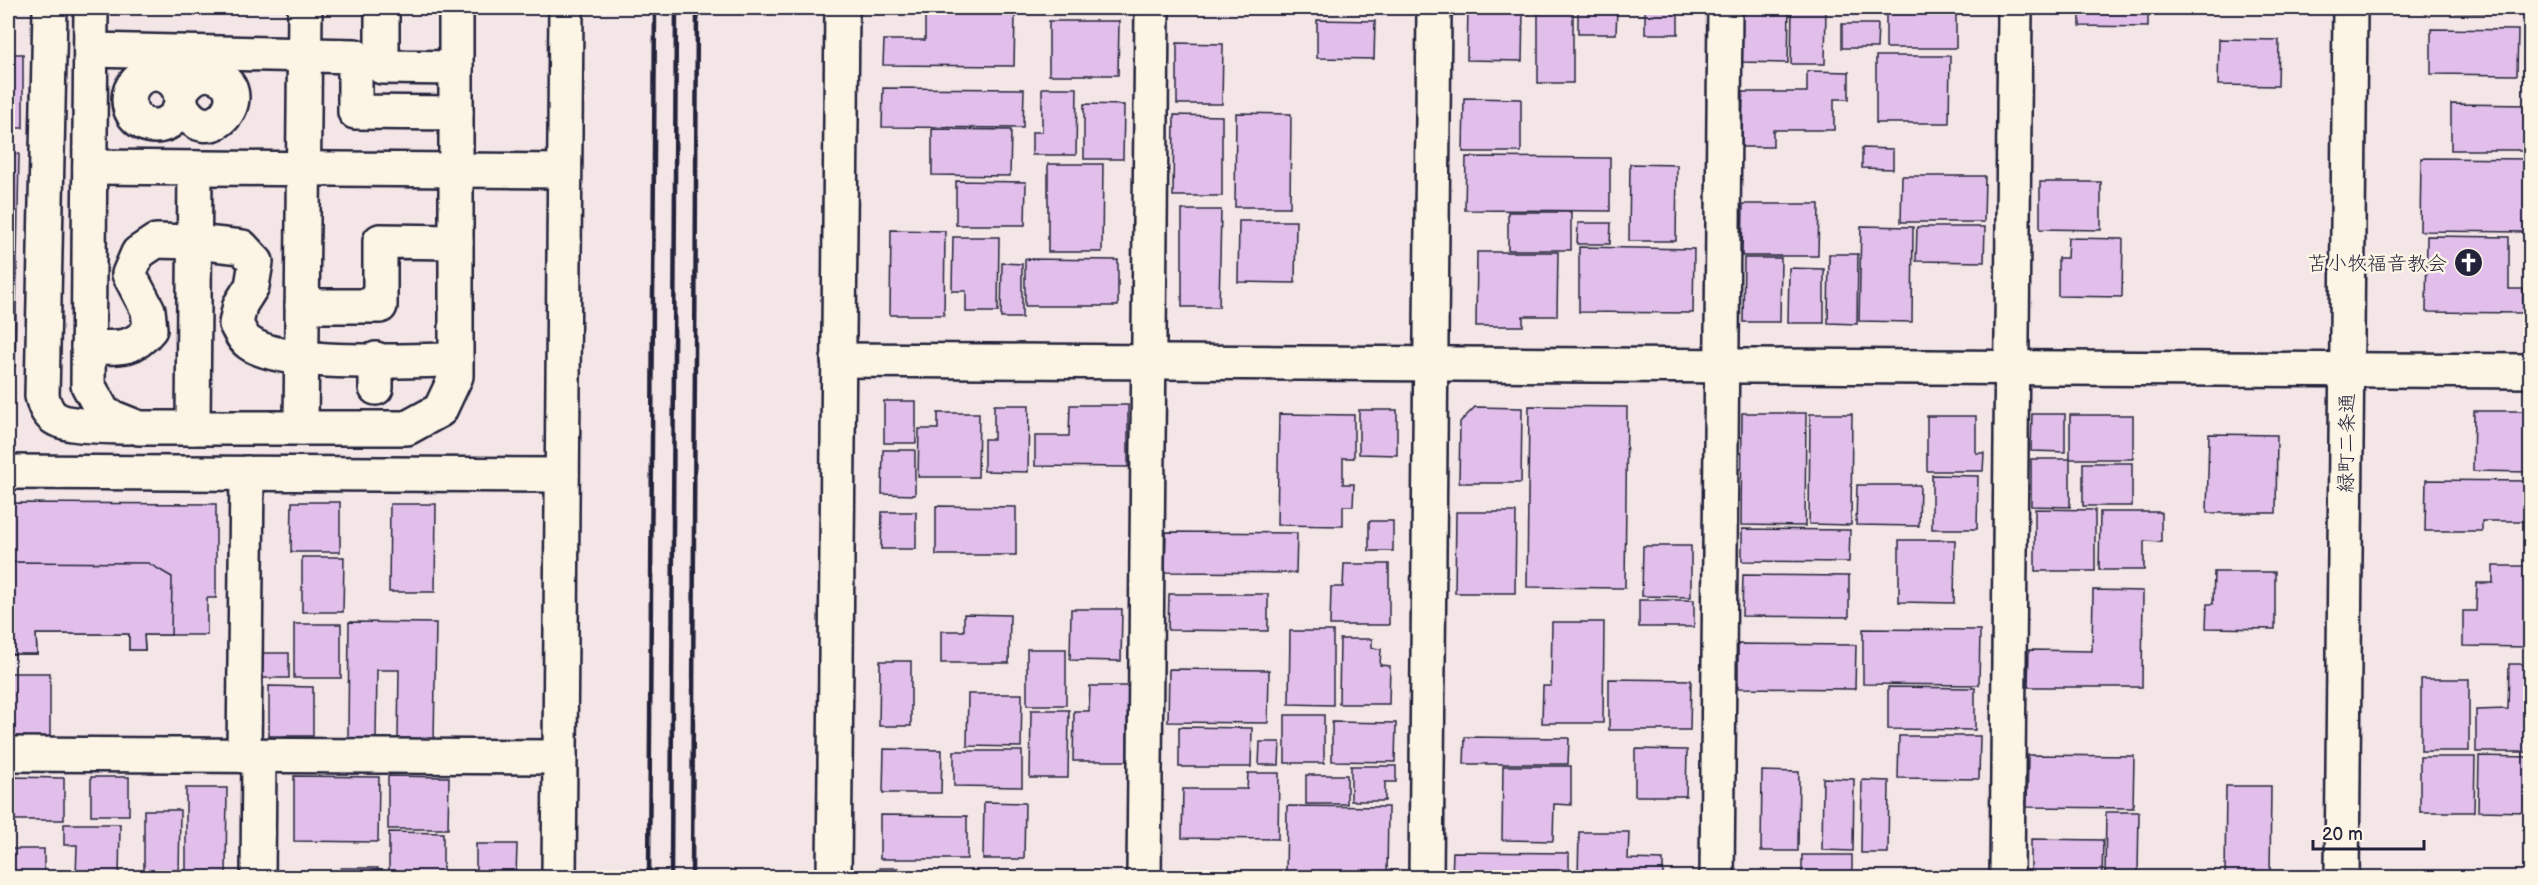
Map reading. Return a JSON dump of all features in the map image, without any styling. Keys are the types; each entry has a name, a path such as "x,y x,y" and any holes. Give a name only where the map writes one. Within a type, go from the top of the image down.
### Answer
{"street":[{"path":"50,8 43,402 54,418 69,423 139,428 408,428 440,410 456,376 456,8"},
{"path":"91,8 88,385 104,414 139,428"},
{"path":"301,428 305,8"},
{"path":"382,8 382,67 456,68"},
{"path":"559,878 566,8"},
{"path":"834,878 842,8"},
{"path":"1144,878 1152,8"},
{"path":"1426,878 1434,8"},
{"path":"1717,878 1725,8"},
{"path":"2007,878 2015,8"},
{"name":"緑町二条通","path":"2342,878 2350,8"},
{"path":"91,50 355,56 355,112 456,113"},
{"path":"48,83 130,100 134,85 143,77 154,74 165,76 175,83 180,99 186,114 195,122 206,125 217,123 226,116 231,106 232,94 227,84 207,73 187,82 180,99"},
{"path":"193,428 195,242 200,168 206,125"},
{"path":"90,167 564,171"},
{"path":"88,347 121,347 140,342 150,329 148,310 129,274 138,253 156,241 195,242 242,248 256,262 252,286 240,305 236,324 246,342 268,353 376,374 456,360"},
{"path":"302,306 380,306 380,241 456,242"},
{"path":"838,360 2530,371"},
{"path":"8,472 562,475"},
{"path":"247,473 251,756 258,878"},
{"path":"8,754 560,757"}],"building":[{"path":"1468,8 1523,8 1522,61 1467,60"},
{"path":"1538,8 1573,8 1573,83 1538,83"},
{"path":"1578,8 1617,8 1616,34 1578,34"},
{"path":"1645,8 1703,8 1703,12 1678,12 1678,34 1645,34"},
{"path":"1741,8 1789,8 1788,63 1740,62"},
{"path":"1792,8 1826,8 1825,64 1791,64"},
{"path":"1886,8 1956,8 1956,48 1886,48"},
{"path":"2080,8 2148,8 2148,27 2080,26"},
{"path":"2427,8 2530,8 2530,13 2427,12"},
{"path":"925,14 1015,14 1014,66 883,65 884,40 925,40"},
{"path":"1317,20 1375,21 1374,59 1317,58"},
{"path":"1049,21 1119,21 1118,75 1049,75"},
{"path":"1842,24 1878,24 1877,48 1842,48"},
{"path":"2431,29 2518,30 2517,75 2431,74"},
{"path":"2219,39 2279,40 2278,86 2218,85"},
{"path":"1177,43 1223,44 1222,104 1177,104"},
{"path":"8,54 23,54 23,128 8,128"},
{"path":"1876,56 1950,56 1949,123 1876,123"},
{"path":"1807,71 1849,72 1849,99 1834,99 1834,130 1773,130 1773,147 1742,147 1743,92 1807,92"},
{"path":"883,88 1024,89 1023,128 882,127"},
{"path":"1042,88 1077,88 1076,155 1032,155 1032,132 1042,132"},
{"path":"1464,98 1521,99 1521,152 1463,152"},
{"path":"1084,104 1124,105 1123,159 1084,159"},
{"path":"2451,104 2530,105 2530,150 2451,150"},
{"path":"1236,113 1291,114 1290,207 1235,207"},
{"path":"1174,115 1222,116 1222,196 1173,196"},
{"path":"932,129 1011,130 1010,176 932,175"},
{"path":"1862,148 1893,149 1893,169 1862,168"},
{"path":"8,153 19,154 15,367 8,367"},
{"path":"1466,157 1610,158 1610,211 1465,210"},
{"path":"2421,158 2530,159 2530,232 2420,231"},
{"path":"1048,164 1103,164 1102,252 1048,252"},
{"path":"1630,164 1677,165 1676,241 1629,241"},
{"path":"1902,176 1985,176 1984,222 1901,222"},
{"path":"956,181 1026,182 1025,225 956,225"},
{"path":"2040,182 2101,182 2101,230 2040,229"},
{"path":"1743,204 1819,204 1818,256 1742,256"},
{"path":"1182,210 1221,210 1219,307 1182,307"},
{"path":"1508,212 1571,212 1571,250 1508,250"},
{"path":"1239,221 1296,221 1295,283 1238,282"},
{"path":"1578,223 1611,223 1610,244 1577,244"},
{"path":"1861,226 1913,227 1912,322 1859,321"},
{"path":"1917,227 1985,227 1984,262 1916,261"},
{"path":"891,230 945,231 944,315 890,315"},
{"name":"苫小牧福音教会","path":"2427,236 2509,237 2509,289 2523,289 2523,313 2426,312"},
{"path":"953,237 999,237 998,312 966,312 966,291 952,291"},
{"path":"2068,238 2123,239 2122,297 2058,296 2058,258 2067,258"},
{"path":"1579,247 1694,249 1693,313 1579,312"},
{"path":"1477,252 1558,252 1557,316 1523,316 1523,326 1476,326"},
{"path":"1829,254 1858,254 1857,324 1828,323"},
{"path":"1744,258 1781,258 1780,322 1743,322"},
{"path":"1025,259 1118,260 1118,306 1025,306"},
{"path":"1002,263 1022,264 1022,318 1001,318"},
{"path":"1789,268 1824,269 1824,323 1788,323"},
{"path":"884,401 916,401 916,443 884,443"},
{"path":"994,405 1029,405 1028,472 984,471 984,439 994,439"},
{"path":"1070,405 1128,405 1128,467 1035,466 1035,436 1069,436"},
{"path":"1529,406 1627,407 1625,588 1527,587"},
{"path":"1475,407 1522,408 1521,483 1459,483 1460,422"},
{"path":"1359,410 1397,410 1397,455 1359,454"},
{"path":"2474,411 2530,411 2530,472 2473,471"},
{"path":"938,413 979,413 978,477 918,477 919,429 938,429"},
{"path":"1742,413 1806,413 1805,526 1741,525"},
{"path":"1279,414 1354,415 1354,458 1343,458 1343,484 1354,484 1353,506 1343,506 1343,526 1277,525"},
{"path":"1810,414 1852,414 1851,525 1809,524"},
{"path":"2032,414 2065,414 2065,452 2031,451"},
{"path":"2070,415 2133,415 2133,459 2070,459"},
{"path":"1927,416 1976,416 1976,453 1984,453 1983,471 1927,471"},
{"path":"2209,434 2277,435 2276,513 2207,513"},
{"path":"883,450 915,450 915,495 882,494"},
{"path":"2031,459 2070,459 2070,507 2031,506"},
{"path":"2083,463 2132,463 2132,506 2083,506"},
{"path":"1932,475 1978,476 1977,529 1932,529"},
{"path":"2426,480 2530,481 2530,521 2482,521 2482,531 2425,531"},
{"path":"1857,485 1920,485 1919,526 1856,525"},
{"path":"292,502 340,502 340,552 291,552"},
{"path":"8,503 216,504 216,598 207,598 207,635 144,635 145,650 129,650 129,634 36,634 37,654 8,654"},
{"path":"390,504 436,504 435,592 389,592"},
{"path":"936,506 1016,507 1016,555 936,555"},
{"path":"2035,509 2095,510 2095,571 2035,571"},
{"path":"882,512 916,512 916,549 881,549"},
{"path":"1456,512 1516,512 1515,593 1455,593"},
{"path":"2100,512 2161,512 2161,542 2144,541 2144,570 2099,570"},
{"path":"1369,521 1393,521 1393,551 1369,551"},
{"path":"1742,529 1850,530 1849,562 1742,561"},
{"path":"1166,532 1297,533 1296,573 1165,572"},
{"path":"1899,540 1955,540 1954,603 1899,602"},
{"path":"1643,546 1691,546 1691,597 1642,596"},
{"path":"302,557 344,557 343,612 302,612"},
{"path":"8,562 148,563 172,577 171,635 144,635 145,650 129,650 129,634 36,634 37,654 8,654"},
{"path":"1344,564 1389,564 1389,625 1330,625 1331,587 1343,587"},
{"path":"2493,566 2529,566 2528,647 2463,646 2463,611 2476,611 2477,583 2493,583"},
{"path":"2214,572 2275,572 2275,629 2206,628 2207,604 2213,604"},
{"path":"1743,575 1849,576 1849,617 1742,616"},
{"path":"2093,590 2143,591 2142,687 2028,687 2029,650 2092,651"},
{"path":"1169,594 1268,594 1268,631 1168,630"},
{"path":"1639,600 1694,600 1694,627 1639,627"},
{"path":"1071,609 1122,609 1121,661 1070,660"},
{"path":"964,614 1010,615 1009,663 941,663 941,631 964,631"},
{"path":"349,622 436,623 434,739 398,738 399,670 377,670 376,738 348,738"},
{"path":"1552,622 1604,622 1603,723 1542,723 1543,686 1551,686"},
{"path":"294,624 341,624 341,678 294,678"},
{"path":"1863,629 1980,630 1979,685 1863,684"},
{"path":"1290,631 1333,631 1333,705 1289,704"},
{"path":"1340,639 1372,639 1372,648 1381,649 1380,665 1390,666 1389,704 1339,704"},
{"path":"1738,644 1856,645 1855,689 1738,688"},
{"path":"1027,649 1066,649 1066,705 1027,705"},
{"path":"254,653 289,653 289,678 254,678"},
{"path":"880,661 911,661 911,726 879,726"},
{"path":"2509,664 2530,664 2529,752 2476,752 2476,710 2508,709"},
{"path":"1169,669 1269,670 1268,723 1168,722"},
{"path":"8,673 50,673 50,742 8,741"},
{"path":"1609,679 1691,680 1690,730 1609,730"},
{"path":"2421,679 2469,679 2469,751 2421,751"},
{"path":"269,686 313,687 313,736 269,736"},
{"path":"1090,686 1128,686 1127,761 1073,761 1074,711 1089,711"},
{"path":"1888,687 1975,688 1975,730 1888,729"},
{"path":"968,694 1022,694 1021,747 967,746"},
{"path":"1031,710 1069,710 1068,778 1030,778"},
{"path":"1285,715 1324,715 1324,763 1285,763"},
{"path":"1332,722 1396,723 1395,762 1332,761"},
{"path":"1179,727 1252,728 1251,767 1179,767"},
{"path":"1899,736 1980,736 1979,779 1898,778"},
{"path":"1465,737 1569,738 1568,764 1464,764"},
{"path":"1260,742 1280,742 1279,765 1259,765"},
{"path":"884,749 942,750 941,793 883,793"},
{"path":"1635,749 1687,750 1686,796 1635,796"},
{"path":"954,751 1022,751 1022,787 954,786"},
{"path":"2028,755 2134,756 2133,808 2027,807"},
{"path":"2479,756 2529,757 2528,812 2478,811"},
{"path":"2420,757 2475,757 2474,812 2420,812"},
{"path":"1351,766 1396,766 1396,782 1385,782 1385,801 1351,801"},
{"path":"1503,766 1571,766 1571,805 1554,804 1553,841 1502,840"},
{"path":"1762,771 1799,772 1798,851 1761,851"},
{"path":"1248,773 1279,773 1278,839 1182,838 1183,789 1247,789"},
{"path":"1306,775 1347,775 1347,804 1306,804"},
{"path":"294,776 379,777 378,842 294,841"},
{"path":"388,776 449,777 448,829 388,829"},
{"path":"8,777 64,778 64,820 8,820"},
{"path":"91,777 129,777 129,815 91,815"},
{"path":"1823,778 1854,779 1853,851 1822,850"},
{"path":"1862,780 1889,781 1888,853 1861,853"},
{"path":"2226,786 2271,786 2270,878 2225,878"},
{"path":"186,788 227,788 226,878 186,878"},
{"path":"984,802 1025,803 1024,859 983,859"},
{"path":"1287,806 1388,807 1387,878 1286,878"},
{"path":"144,810 180,810 179,878 144,878"},
{"path":"2106,812 2139,812 2138,873 2105,873"},
{"path":"880,815 967,816 967,859 880,859"},
{"path":"64,824 120,824 119,878 76,878 77,845 64,845"},
{"path":"389,832 443,833 443,875 389,874"},
{"path":"1579,832 1629,832 1628,859 1663,860 1663,878 1578,878"},
{"path":"2031,839 2103,840 2102,875 2031,874"},
{"path":"476,844 517,844 516,878 476,878"},
{"path":"8,849 44,849 44,878 8,878"},
{"path":"1453,852 1569,853 1569,878 1452,878"},
{"path":"1802,855 1852,855 1852,878 1802,878"},
{"path":"341,868 378,868 378,878 341,878"},
{"path":"880,868 898,868 897,878 880,878"},
{"path":"2164,876 2215,876 2215,878 2164,878"}],"railway":[{"path":"649,878 655,8"},
{"path":"671,878 676,8"},
{"path":"692,878 697,8"}],"place":[{"name":"苫小牧福音教会","path":"2468,263"}]}
